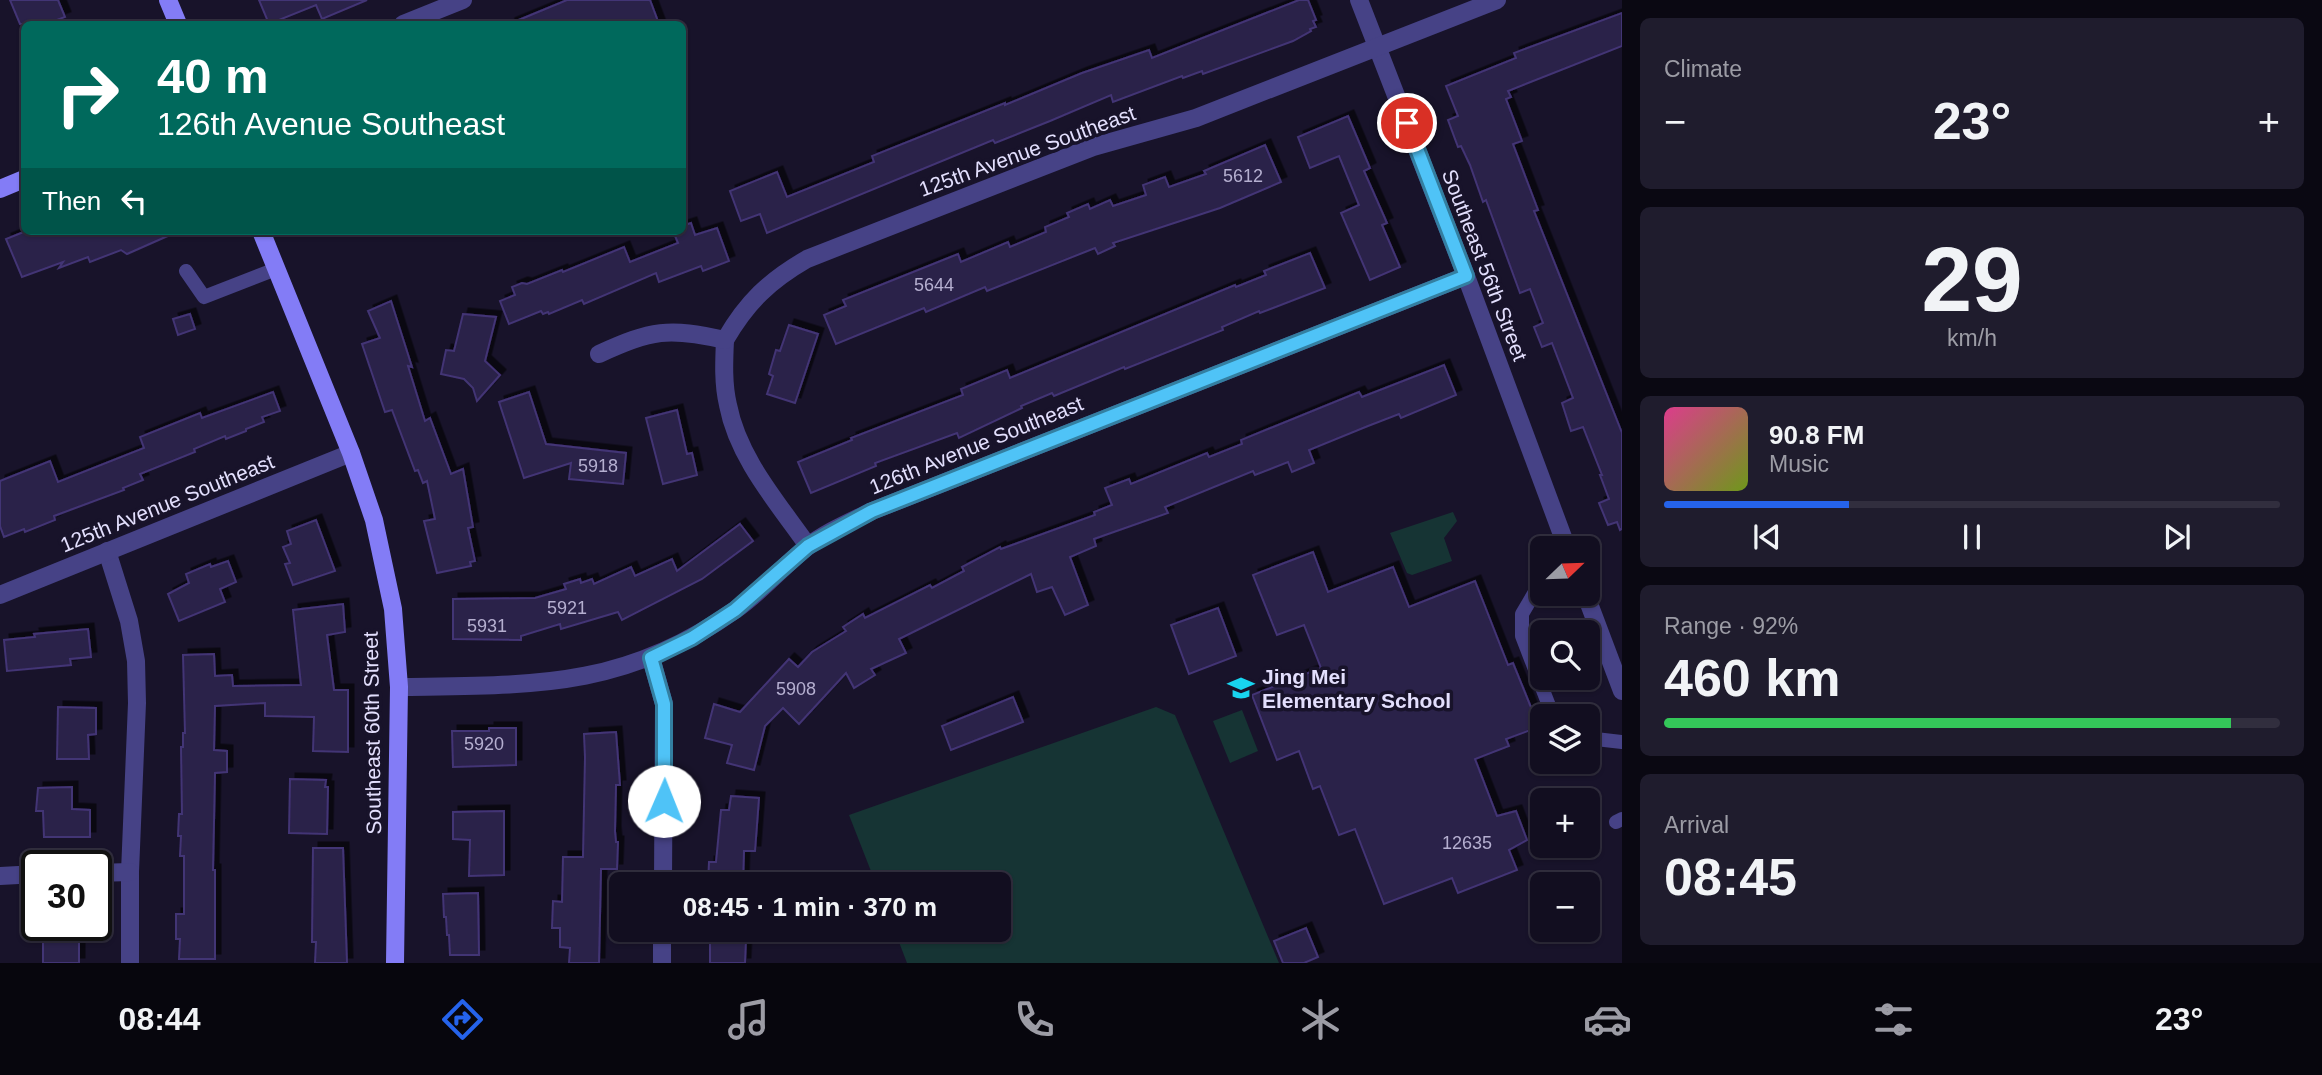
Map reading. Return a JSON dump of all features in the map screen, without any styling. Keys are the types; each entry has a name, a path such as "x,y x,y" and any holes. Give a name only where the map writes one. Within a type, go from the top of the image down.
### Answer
{"street":[{"path":"168,0 177,21"},
{"path":"410,21 463,0"},
{"name":"Southeast 56th Street","path":"1359,0 1466,276 1561,536"},
{"name":"125th Avenue Southeast","path":"725,340 746,308 765,287 807,259 1093,147 1196,118 1497,0"},
{"path":"0,190 21,181"},
{"name":"Southeast 60th Street","path":"263,235 351,453 374,520 393,608 399,687 395,963"},
{"name":"126th Avenue Southeast","path":"399,687 555,682 605,673 651,658 692,638 735,610 808,546 872,511 1466,276"},
{"path":"598,354 653,333 678,331 725,340 724,376 728,407 738,437 752,464 808,546"},
{"name":"125th Avenue Southeast","path":"0,595 351,453"},
{"path":"107,551 129,621 136,661 130,963"},
{"path":"1589,606 1622,691"},
{"path":"651,658 664,704 663,872"},
{"path":"112,873 130,872"},
{"path":"0,876 21,875"},
{"path":"662,942 662,963"}],"lane":[{"path":"186,271 204,297 276,269"},
{"path":"1530,600 1522,614 1522,636 1548,704"},
{"path":"1600,739 1622,741"}],"green space":[{"path":"1453,512 1457,521 1444,538 1452,561 1412,575 1407,573 1390,533"},
{"path":"1156,707 1175,715 1279,963 907,963 899,942 1011,942 1011,872 871,872 849,815"},
{"path":"1242,710 1258,751 1230,763 1213,721"}],"building":[{"path":"10,0 58,0 65,17 54,21 21,21 20,24"},
{"path":"259,0 367,0 322,19 316,5 276,21 268,21"},
{"path":"567,0 650,0 658,21 516,21"},
{"path":"1299,0 1308,0 1316,27 1293,41 1203,74 1202,71 1183,78 1182,76 1113,102 1111,95 995,143 993,140 767,233 760,214 741,221 730,191 777,172 787,197 874,162 872,156 1082,73 1149,50 1152,58"},
{"path":"1622,13 1622,46 1508,91 1511,97 1506,99 1522,141 1513,144 1538,210 1534,211 1622,433 1620,530 1617,522 1608,525 1599,503 1609,499 1583,427 1571,431 1562,403 1573,398 1552,343 1542,347 1534,327 1543,323 1530,289 1520,293 1486,200 1483,202 1470,165 1461,146 1458,147 1448,120 1458,116 1446,86 1516,58 1514,53"},
{"path":"1348,116 1370,168 1364,171 1387,223 1382,225 1400,267 1370,280 1341,213 1359,205 1339,156 1310,168 1298,137"},
{"path":"1265,145 1281,182 1220,208 1113,243 1115,246 1098,254 1095,248 987,291 985,287 926,312 924,308 836,344 824,315 846,306 843,300 958,254 961,262 1008,242 1010,247 1046,232 1045,227 1069,217 1067,213 1088,204 1090,209 1110,200 1113,206 1146,195 1143,185 1165,177 1169,187 1206,174 1204,171"},
{"path":"691,223 695,235 717,228 729,261 703,271 701,266 659,282 656,273 584,304 582,300 549,314 543,314 541,311 509,324 500,301 515,295 512,287 562,270 563,272 624,247 630,262 678,243 675,235 686,235 686,225"},
{"path":"21,233 170,235 127,254 121,250 90,262 88,257 59,268 63,262 22,277 6,239"},
{"path":"1310,253 1325,288 1260,313 1259,311 1222,327 1223,330 1125,369 1124,367 1054,396 1052,393 959,438 957,433 875,463 876,466 811,493 798,462 852,440 851,438 963,395 961,389 1007,370 1010,378 1235,285 1236,287 1266,275 1264,271"},
{"path":"391,301 412,367 408,366 425,421 430,418 451,474 463,469 473,527 468,528 475,561 470,562 471,566 437,573 424,521 435,519 427,481 423,483 418,470 415,471 392,410 385,412 362,344 380,338 368,311"},
{"path":"190,314 195,329 178,335 173,319"},
{"path":"463,314 496,317 485,361 500,375 477,401 473,388 464,379 441,374 446,350 454,351"},
{"path":"789,325 818,334 795,403 767,394 773,376 769,374 776,350 780,351"},
{"path":"1444,365 1456,395 1401,418 1399,414 1309,450 1314,463 1292,472 1288,462 1255,475 1253,471 1165,507 1168,513 1094,539 1096,546 1070,557 1088,605 1065,615 1052,587 1037,592 1031,574 899,639 906,653 871,669 875,675 854,688 846,673 799,724 783,708 765,726 754,770 727,763 732,745 705,738 714,704 740,712 789,659 798,667 812,652 846,631 843,627 863,614 865,618 930,585 932,588 964,571 962,567 1000,547 1001,549 1095,515 1094,512 1112,505 1105,488 1129,479 1131,484 1207,453 1209,457 1242,444 1241,440 1359,392 1362,397"},
{"path":"273,392 280,411 262,417 264,422 226,439 225,436 194,449 195,452 140,474 143,480 123,488 124,490 54,516 55,520 25,532 24,529 4,537 0,526 0,481 50,461 58,482 144,448 140,437 200,413 202,418"},
{"path":"529,392 546,444 626,453 623,484 569,479 571,463 524,478 499,402"},
{"path":"677,410 687,454 692,453 697,475 663,484 646,418"},
{"path":"316,520 335,571 293,585 285,564 290,563 283,547 291,544 287,531"},
{"path":"740,524 753,541 702,579 622,620 618,612 561,629 560,624 521,636 521,640 453,639 453,599 535,598 566,589 564,584 580,579 581,583 592,579 594,584 631,567 635,576 672,559 677,571"},
{"path":"1313,552 1328,592 1393,567 1409,607 1475,581 1508,665 1513,663 1530,705 1530,730 1506,739 1509,746 1475,759 1497,816 1516,811 1527,840 1509,850 1517,870 1458,893 1452,878 1384,904 1355,829 1339,835 1320,786 1313,789 1299,751 1277,760 1252,695 1321,668 1304,625 1277,635 1253,575"},
{"path":"228,561 236,582 220,589 225,602 179,621 168,594 189,583 186,574 210,564 211,567"},
{"path":"343,604 345,632 327,635 334,690 348,690 348,752 313,751 314,717 265,716 265,703 215,706 214,750 227,751 227,772 215,773 215,959 179,959 180,939 176,939 176,914 184,914 184,856 180,856 181,836 178,836 179,814 182,814 181,747 185,733 183,655 214,654 215,676 232,675 233,686 301,685 293,610"},
{"path":"1218,608 1236,656 1189,674 1171,625"},
{"path":"88,629 91,657 70,659 71,665 7,671 4,640"},
{"path":"1013,697 1023,722 951,750 942,726"},
{"path":"58,707 96,708 96,734 88,735 89,759 57,759"},
{"path":"489,728 516,728 516,765 453,767 452,731 489,731"},
{"path":"616,732 620,785 616,785 617,869 601,869 599,963 569,963 570,948 560,947 560,928 552,928 553,901 562,902 563,857 583,857 584,734"},
{"path":"290,779 326,780 327,834 289,833"},
{"path":"72,787 72,809 90,810 90,837 44,837 43,811 36,811 38,788"},
{"path":"731,796 759,798 755,851 744,851 743,872 709,872 709,862 716,862 721,810 729,810"},
{"path":"504,811 504,875 469,876 470,840 453,839 453,812"},
{"path":"313,848 343,848 347,963 315,963 316,942 312,942"},
{"path":"478,893 479,955 450,955 443,894"},
{"path":"1306,928 1318,957 1304,963 1283,963 1274,941"},
{"path":"43,941 79,941 79,963 43,963"},
{"path":"710,942 746,942 745,963 710,963"}],"place":[{"name":"Jing Mei Elementary School","path":"1241,688"}],"route":[{"path":"664,801 664,704 651,658 692,638 735,610 808,546 872,511 1466,276 1407,123"}]}
